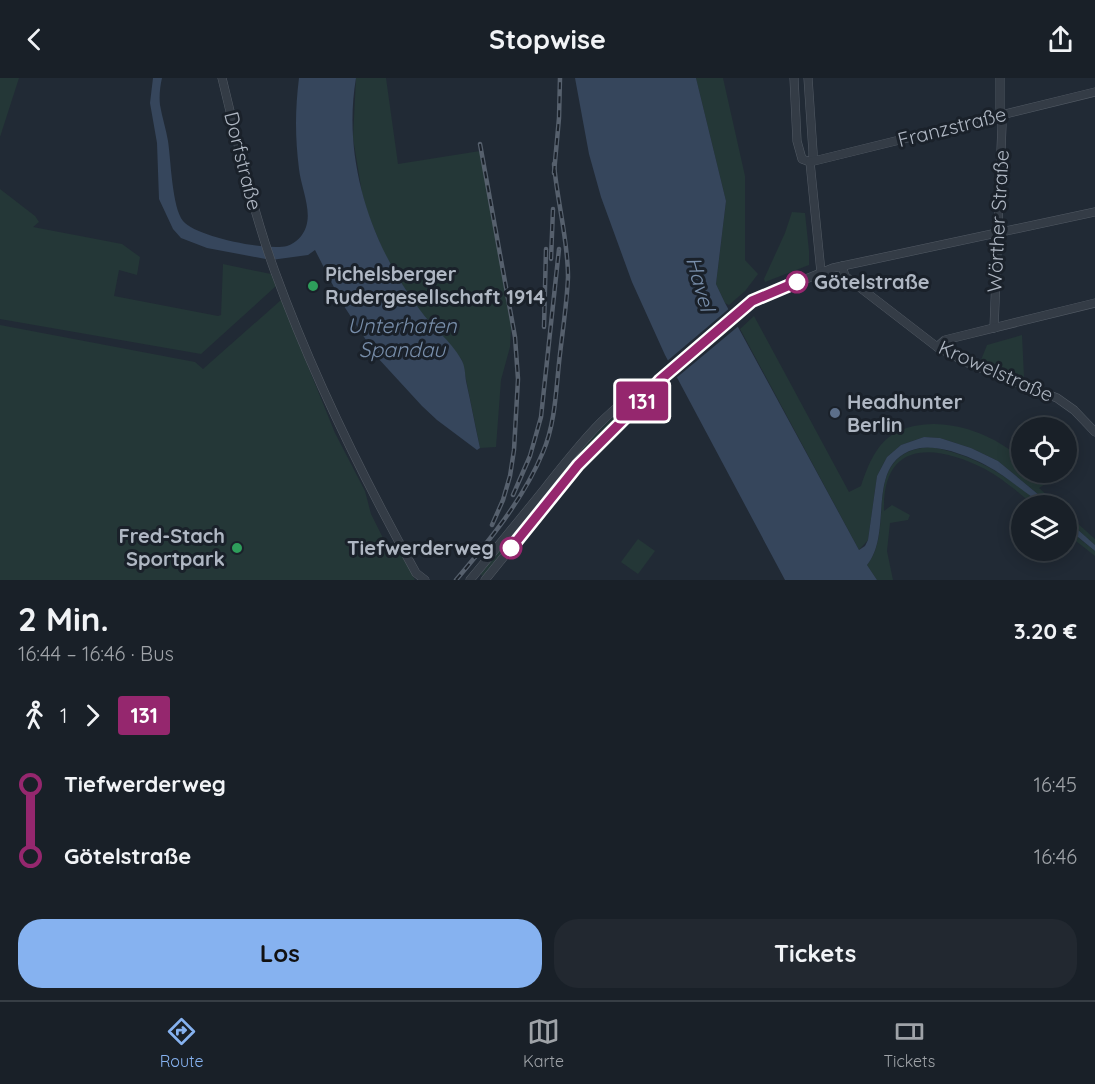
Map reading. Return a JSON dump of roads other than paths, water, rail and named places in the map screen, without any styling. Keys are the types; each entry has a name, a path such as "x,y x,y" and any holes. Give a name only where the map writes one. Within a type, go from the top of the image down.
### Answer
{"street":[{"name":"Dorfstraße","path":"222,78 265,244 274,269 341,432 416,573 424,580"},
{"path":"794,78 797,141 802,159 810,162"},
{"path":"807,78 813,152 810,162 821,272"},
{"name":"Wörther Straße","path":"993,328 1002,125 1000,78"},
{"name":"Franzstraße","path":"810,162 1095,92"},
{"path":"485,580 578,465 660,380 758,297 842,266 1095,212"},
{"name":"Krowelstraße","path":"842,266 844,276 937,347 968,363 1057,398 1074,410 1095,432"},
{"path":"937,347 945,340 1095,303"},
{"path":"470,580 573,452 628,398 643,387 660,380"}],"water":[{"name":"Unterhafen Spandau","path":"153,78 162,78 160,105 168,141 174,195 183,221 190,227 216,237 249,245 277,247 287,246 296,241 303,233 308,220 297,146 296,112 299,78 356,78 353,140 364,200 387,258 403,285 462,361 480,448 477,450 437,420 377,357 342,303 315,250 308,255 271,260 207,248 181,238 173,229 159,199 157,143 150,103"},
{"name":"Havel","path":"575,78 696,78 726,201 716,284 859,550 868,540 877,476 887,457 901,445 924,437 940,438 971,448 998,461 1011,472 1011,482 984,464 951,451 929,447 902,455 891,466 885,481 879,534 875,551 867,565 877,580 785,580 665,355 632,282 601,197 589,154"},
{"path":"1013,483 1024,483 1039,495 1030,495"},
{"path":"1077,529 1095,545 1095,551 1077,536"}],"railway":[{"path":"554,173 560,78"},
{"path":"480,144 515,337 518,379 514,450 510,476 492,525"},
{"path":"456,580 493,535 526,487 551,429 568,277 554,164"},
{"path":"551,259 553,209"},
{"path":"544,327 546,249"},
{"path":"513,495 530,456 541,417 559,249"}],"place":[{"name":"Götelstraße","path":"797,282"},
{"name":"Pichelsberger Rudergesellschaft 1914","path":"313,286"},
{"name":"Headhunter Berlin","path":"835,413"},
{"name":"Fred-Stach Sportpark","path":"237,548"},
{"name":"Tiefwerderweg","path":"511,548"}]}
